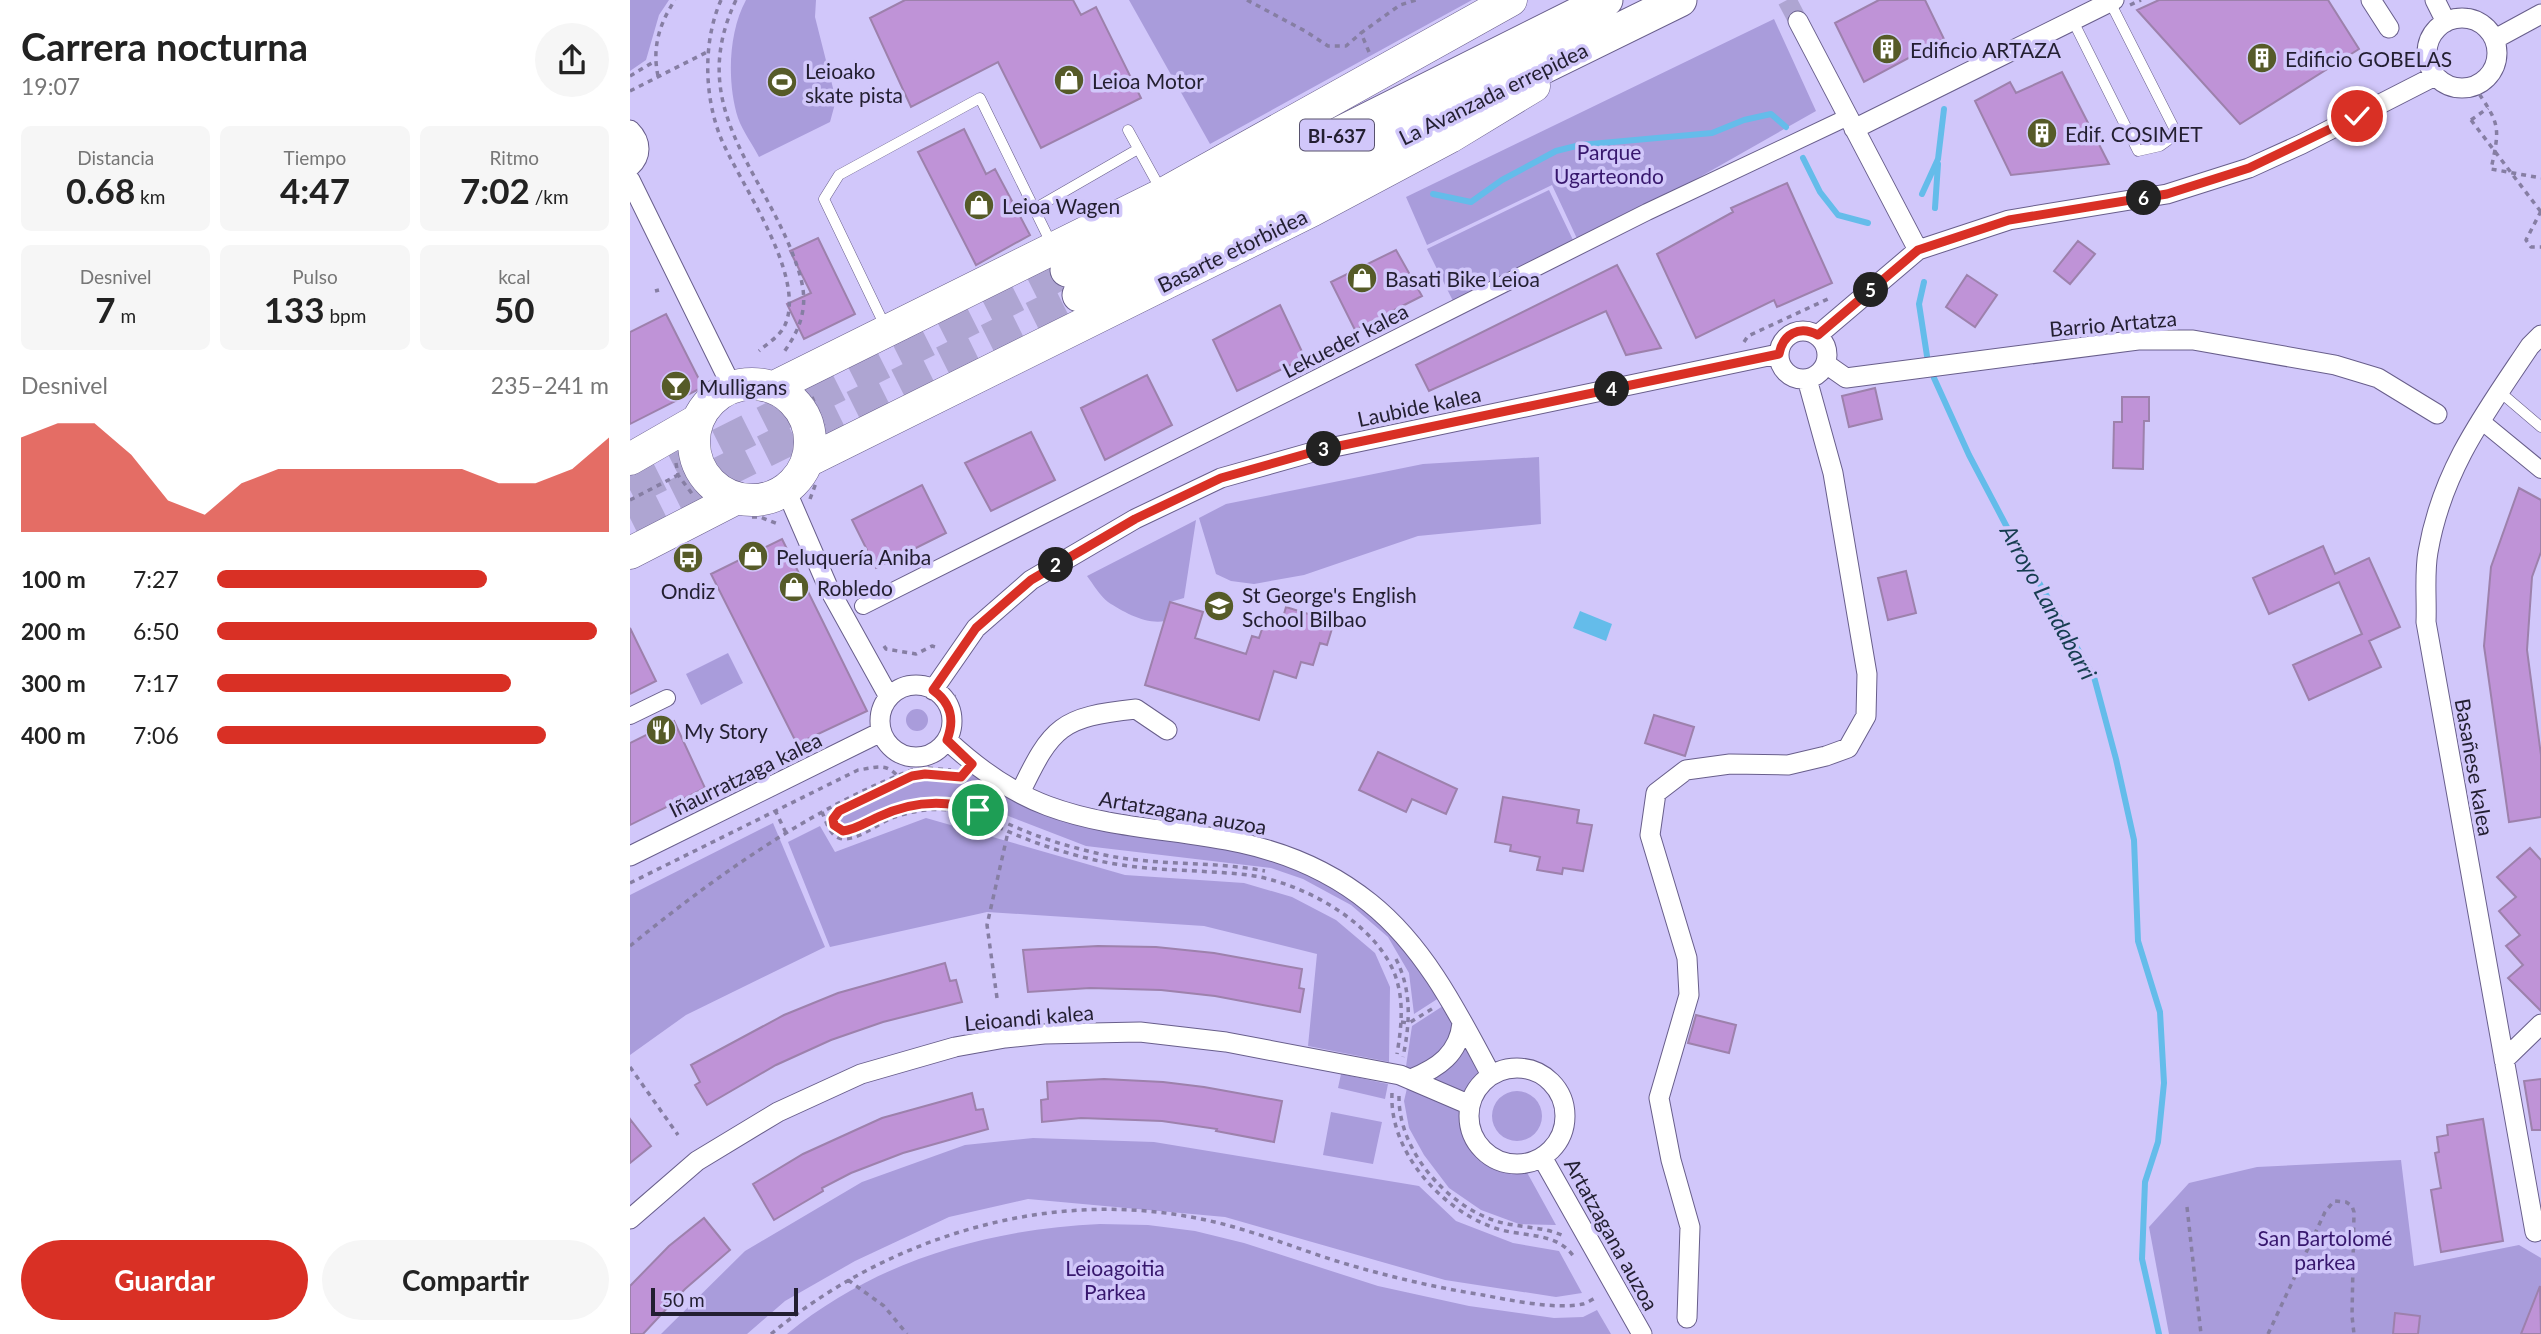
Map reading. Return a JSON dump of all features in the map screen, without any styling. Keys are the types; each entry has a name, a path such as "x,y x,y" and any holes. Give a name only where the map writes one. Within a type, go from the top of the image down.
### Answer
{"highway":[{"path":"1560,23 1597,0"},
{"name":"La Avanzada errepidea","path":"1067,271 1606,0"},
{"name":"La Avanzada errepidea","path":"1067,271 1679,0"}],"main road":[{"path":"788,380 792,399 805,416 811,436 821,454 786,490 765,499 750,501 723,493 707,480 697,461 693,440 698,420 712,400 732,387 788,380 888,332 1067,271 1163,194 1511,0"},
{"name":"Basarte etorbidea","path":"821,454 1312,210 1450,137 1644,17"},
{"path":"630,459 698,420"},
{"path":"630,553 737,498"}],"street":[{"path":"2371,0 2389,28"},
{"path":"2435,0 2446,22"},
{"path":"1851,123 2112,1"},
{"path":"2495,39 2541,14"},
{"path":"2465,18 2474,20 2490,31 2495,39 2498,50 2492,72 2474,86 2453,87 2435,76 2427,56 2427,46 2438,27 2446,22 2465,18"},
{"path":"1798,21 1918,250"},
{"path":"1818,335 1918,250 2009,220 2167,194 2249,168 2435,76"},
{"name":"Lekueder kalea","path":"863,606 1647,212 1851,123"},
{"path":"630,130 639,145 636,160 630,167"},
{"path":"630,180 732,387"},
{"path":"1803,330 1818,335 1827,348 1826,364 1821,371 1807,379 1787,373 1779,361 1784,340 1789,334 1803,330"},
{"name":"Basañese kalea","path":"2538,1235 2426,622 2428,554 2442,497 2468,438 2530,346 2541,335"},
{"name":"Barrio Artatza","path":"1826,364 1846,378 2138,340 2193,340 2335,365 2378,378 2437,414"},
{"name":"Laubide kalea","path":"933,690 976,628 1031,580 1135,519 1221,478 1320,450 1779,354"},
{"path":"1687,1318 1690,1227 1671,1160 1659,1098 1689,995 1687,958 1650,835 1656,793 1685,770 1730,764 1788,765 1826,756 1847,748 1866,716 1867,674 1833,473 1807,379"},
{"path":"2480,420 2541,470"},
{"path":"786,490 843,616 889,697"},
{"path":"910,685 933,690 942,697 952,717 947,740 929,755 917,758 894,751 881,732 879,719 882,707 899,689 910,685"},
{"path":"630,716 667,698"},
{"path":"1020,793 1040,752 1062,726 1094,714 1136,709 1167,730"},
{"name":"Iñaurratzaga kalea","path":"630,856 881,732"},
{"name":"Artatzagana auzoa","path":"947,740 967,769 1046,806 1108,822 1240,842 1304,863 1357,893 1408,939 1431,970 1491,1075 1509,1068 1528,1069 1545,1077 1558,1090 1564,1108 1564,1127 1556,1144 1542,1157 1515,1164 1501,1161 1489,1155 1472,1133 1470,1105"},
{"path":"1402,1076 1442,1064 1457,1044 1462,1023"},
{"path":"2504,1060 2541,1024"},
{"name":"Leioandi kalea","path":"630,1219 698,1161 778,1112 861,1074 955,1047 1044,1034 1140,1031 1226,1042 1402,1076 1470,1105"},
{"path":"1470,1105 1482,1083 1491,1075"},
{"name":"Artatzagana auzoa","path":"1542,1157 1642,1334"}],"lane":[{"path":"2073,20 2138,151 2161,146 2176,134 2112,1"},
{"path":"888,332 824,199 839,175 980,98 1067,271"},
{"path":"1128,130 1163,194"},
{"path":"1034,209 1138,149"},
{"path":"2500,392 2541,427"}],"path":[{"path":"658,76 655,44 663,21 675,0"},
{"path":"721,0 715,14 709,51 712,109 720,137 767,229 786,275 789,294 785,325 776,338 759,351"},
{"path":"736,0 722,33 720,96 736,144 784,233 802,278 804,307 799,326 784,352 782,361 788,367 797,363 788,380 821,454"},
{"path":"1247,0 1328,46 1346,46 1400,5 1416,0"},
{"path":"1361,33 1377,73"},
{"path":"630,91 709,51"},
{"path":"630,76 655,61"},
{"path":"2474,86 2488,107 2499,133 2491,169 2541,178"},
{"path":"2488,107 2471,120 2541,212 2526,240 2530,247 2541,247"},
{"path":"677,463 678,475 694,496"},
{"path":"630,500 678,475"},
{"path":"953,692 960,733 977,757 961,777 925,774 901,780 839,811 833,819 834,825 843,831 849,831 889,811 911,805 956,803 1023,830 1098,853 1171,864 1249,868 1273,873"},
{"path":"630,883 858,770 884,766 892,769 901,780"},
{"path":"630,946 664,918 786,833 822,812 897,775 927,768 967,769"},
{"path":"822,812 830,830 842,839 851,838 892,818 935,810 955,811 1008,832 1096,860 1170,872 1248,875 1298,889 1348,918 1383,950 1397,981 1401,997 1402,1076 1392,1101 1396,1129 1423,1178 1438,1194 1469,1217 1490,1227 1559,1242 1567,1247 1579,1266"},
{"path":"779,819 786,833"},
{"path":"997,998 987,925 1008,832"},
{"path":"1335,901 1344,906"},
{"path":"1394,954 1408,996 1409,1023 1399,1101 1404,1127 1422,1162 1443,1189 1473,1210 1493,1220 1552,1231 1572,1241"},
{"path":"1401,1022 1409,1023 1448,999"},
{"path":"630,1067 678,1135"},
{"path":"2268,1334 2325,1212 2334,1201 2352,1206 2354,1212 2351,1315 2354,1334"},
{"path":"2187,1207 2201,1334"},
{"path":"771,1334 798,1311 848,1280 898,1254 946,1235 996,1222 1051,1213 1148,1211 1195,1217 1244,1229 1378,1273 1468,1293 1554,1305 1583,1304 1597,1297 1601,1303"},
{"path":"848,1280 884,1306 907,1334"}],"green space":[{"path":"630,0 669,0 659,15 646,60 630,71"},
{"name":"Leioako skate pista","path":"746,0 816,0 815,17 836,100 830,122 759,157 738,118 732,89 733,43"},
{"path":"1129,0 1472,0 1210,144"},
{"name":"Parque Ugarteondo","path":"1774,19 1816,111 1580,245 1552,185 1427,245 1406,197"},
{"path":"1549,190 1573,240 1453,301 1427,249"},
{"path":"1539,457 1541,524 1418,536 1304,575 1254,584 1231,581 1216,574 1199,518 1226,504 1423,464"},
{"path":"1196,520 1184,598 1170,602 1165,621 1135,617 1121,610 1099,593 1087,576"},
{"path":"728,653 743,683 701,705 686,674"},
{"path":"917,709 925,712 928,720 925,728 917,731 909,728 906,720 909,712"},
{"path":"971,770 1039,809 1238,848 1302,868 1382,919 1442,996 1414,1014 1409,973 1388,937 1351,905 1303,879 1271,868 1086,846 972,802 939,798 918,799 844,827 838,824 837,820 844,815 893,789 925,778 964,782"},
{"path":"926,818 1125,875 1244,883 1292,897 1336,920 1375,953 1390,987 1389,1062 1308,1046 1317,954 1204,926 987,912 830,947 788,842 820,826 835,852"},
{"path":"773,823 825,947 686,1015 630,1055 630,895"},
{"path":"1446,1004 1458,1024 1447,1053 1405,1073 1412,1026"},
{"path":"1465,1036 1487,1073 1475,1084 1468,1098 1423,1080"},
{"path":"1341,1074 1388,1084 1385,1099 1338,1088"},
{"path":"1408,1084 1465,1107 1468,1135 1479,1153 1497,1163 1524,1167 1556,1225 1519,1224 1481,1210 1449,1188 1424,1155 1409,1128 1404,1101"},
{"path":"1517,1091 1535,1098 1542,1116 1535,1134 1517,1141 1499,1134 1492,1116 1499,1098"},
{"path":"1331,1112 1382,1122 1373,1164 1323,1155"},
{"path":"1033,1138 1154,1142 1419,1186 1456,1221 1513,1243 1559,1251 1582,1293 1556,1297 1445,1280 1225,1217 1028,1199 949,1217 855,1261 785,1301 747,1334 661,1334 745,1251 862,1182 965,1145"},
{"name":"San Bartolomé parkea","path":"2401,1160 2414,1266 2519,1245 2541,1258 2541,1334 2169,1334 2149,1227 2189,1183 2257,1167"},
{"name":"Leioagoitia Parkea","path":"1100,1224 1148,1225 1195,1231 1244,1243 1378,1286 1469,1306 1554,1318 1583,1317 1597,1310 1611,1334 787,1334 858,1287 895,1268 934,1254 1016,1233"}],"water":[{"path":"1580,611 1612,624 1606,641 1573,628"}],"building":[{"name":"Leioa Motor","path":"905,0 1073,0 1081,15 1096,7 1141,98 1041,148 998,62 911,107 870,18"},
{"name":"Edificio ARTAZA","path":"1879,0 1925,0 1944,39 1864,82 1835,23"},
{"name":"Edificio GOBELAS","path":"2159,0 2328,0 2359,49 2240,124 2137,10"},
{"name":"Edif. COSIMET","path":"2062,72 2109,164 2011,175 1975,101 2010,82 2016,93"},
{"name":"Leioa Wagen","path":"964,129 986,174 995,169 1030,235 976,265 918,152"},
{"path":"1787,183 1832,283 1777,307 1774,300 1696,338 1657,254 1733,212 1731,208"},
{"path":"818,238 855,314 804,339 787,304 811,293 790,251"},
{"path":"2078,241 2095,254 2070,284 2054,271"},
{"path":"1396,250 1422,296 1355,330 1331,282"},
{"path":"1617,265 1661,348 1626,355 1606,311 1429,391 1416,365"},
{"path":"1967,275 1997,295 1975,327 1946,307"},
{"path":"1280,305 1305,358 1237,391 1213,340"},
{"path":"666,314 703,387 630,424 630,332"},
{"path":"1147,375 1172,425 1105,460 1081,408"},
{"path":"1875,388 1882,419 1849,427 1842,396"},
{"path":"2122,397 2149,397 2149,421 2144,421 2143,469 2113,468 2114,422 2122,422"},
{"path":"1031,432 1055,480 991,511 965,463"},
{"path":"922,485 946,533 876,568 852,520"},
{"path":"2519,488 2541,500 2541,552 2532,577 2527,650 2541,755 2541,817 2509,822 2484,646 2491,567"},
{"path":"782,539 867,711 797,744 711,574"},
{"path":"2323,546 2335,574 2369,558 2400,627 2369,641 2381,667 2309,700 2293,665 2362,634 2339,582 2269,614 2253,578"},
{"path":"1906,571 1916,613 1888,620 1878,578"},
{"path":"1170,602 1203,612 1195,638 1246,654 1252,636 1259,638 1264,623 1280,628 1286,607 1334,622 1327,645 1320,643 1313,665 1301,662 1296,678 1274,671 1259,720 1145,685"},
{"path":"630,628 656,681 630,694"},
{"path":"1654,715 1694,727 1685,756 1645,743"},
{"path":"674,721 705,788 630,825 630,743"},
{"path":"1378,752 1457,789 1446,814 1412,799 1406,812 1359,790"},
{"path":"1503,797 1579,810 1577,823 1592,825 1583,871 1563,868 1562,874 1537,870 1540,857 1510,851 1511,845 1495,842"},
{"path":"2530,848 2541,860 2541,1011 2508,978 2523,965 2506,946 2520,935 2499,911 2516,897 2497,877"},
{"path":"1098,946 1156,947 1214,953 1302,969 1299,988 1304,989 1300,1012 1215,996 1161,990 1090,988 1028,992 1023,950"},
{"path":"945,963 950,981 956,980 962,1002 883,1022 831,1040 776,1065 707,1105 695,1085 700,1082 691,1065 784,1015 838,993"},
{"path":"1696,1015 1736,1025 1729,1053 1688,1043"},
{"path":"1104,1079 1204,1087 1282,1101 1274,1142 1216,1131 1217,1129 1162,1121 1081,1118 1042,1122 1041,1100 1048,1099 1047,1082"},
{"path":"2541,1079 2541,1130 2532,1130 2524,1081"},
{"path":"972,1093 976,1110 983,1109 988,1129 903,1153 851,1173 822,1188 823,1191 774,1220 753,1184 803,1154 882,1118"},
{"path":"630,1119 651,1146 630,1163"},
{"path":"2483,1119 2503,1241 2441,1252 2431,1190 2441,1188 2435,1153 2439,1152 2437,1137 2448,1135 2447,1125"},
{"path":"704,1218 730,1250 685,1289 643,1334 630,1334 630,1286 669,1246"},
{"path":"2540,1286 2541,1334 2521,1334"},
{"path":"2395,1313 2420,1316 2418,1334 2393,1334"}],"waterway":[{"path":"1922,194 1938,159 1944,109"},
{"path":"1433,194 1471,202 1502,180 1556,151 1580,145 1712,133 1744,120 1771,114 1786,127"},
{"path":"1803,158 1820,192 1838,215 1868,223"},
{"name":"Arroyo Landabarri","path":"1935,208 1938,164"},
{"name":"Arroyo Landabarri","path":"1924,282 1919,304 1927,356"},
{"name":"Arroyo Landabarri","path":"1934,378 1969,455 2009,531 2094,677 2116,759 2134,840 2138,941 2160,1012 2164,1083 2158,1142 2145,1182 2142,1259 2159,1334"}],"tunnel":[{"path":"1787,0 1798,21"},
{"path":"630,490 1067,270"},
{"path":"630,518 1079,295"}],"place":[{"name":"Edificio ARTAZA","path":"1887,49"},
{"name":"Edificio GOBELAS","path":"2262,58"},
{"name":"Leioa Motor","path":"1069,80"},
{"name":"Leioako skate pista","path":"782,82"},
{"name":"Edif. COSIMET","path":"2042,133"},
{"name":"Leioa Wagen","path":"979,205"},
{"name":"Basati Bike Leioa","path":"1362,278"},
{"name":"Mulligans","path":"676,386"},
{"name":"Peluquería Aniba","path":"753,556"},
{"name":"Ondiz","path":"688,558"},
{"name":"Robledo","path":"794,587"},
{"name":"St George's English School Bilbao","path":"1219,606"},
{"name":"My Story","path":"661,730"}],"route":[{"path":"978,810 956,803 911,805 889,811 849,831 838,829 833,819 839,811 912,776 925,774 961,777 972,764 947,740 952,717 942,697 933,690 954,657 976,628 1031,580 1135,519 1221,478 1320,450 1779,354 1780,346 1789,334 1803,330 1818,335 1918,250 2009,220 2167,194 2249,168 2357,116"}]}
